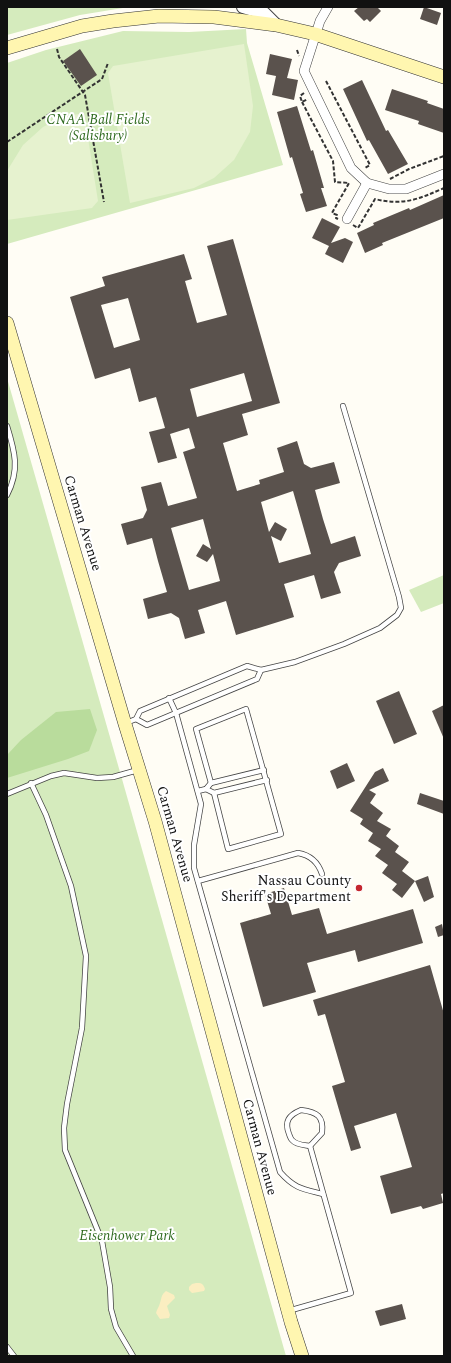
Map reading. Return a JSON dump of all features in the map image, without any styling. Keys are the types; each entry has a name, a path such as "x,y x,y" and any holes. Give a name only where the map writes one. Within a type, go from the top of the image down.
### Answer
{"main road":[{"path":"7,48 82,26 187,12 276,25 315,34 444,77"},
{"name":"Carman Avenue","path":"7,323 131,721 139,769 155,821 288,1311 302,1356"}],"street":[{"path":"243,7 264,13 276,25"},
{"path":"328,7 315,34 304,71 351,168 367,183 389,189 406,189 444,174"},
{"path":"347,219 367,183"}],"lane":[{"path":"261,670 257,679 147,725 131,721 140,711 247,666 261,670 295,662 344,644 380,628 397,615 401,608 399,596 342,406"},
{"path":"7,426 16,464 13,483 7,495"},
{"path":"169,698 176,713 201,804 194,845 194,868 280,1172 287,1180 298,1188 323,1194"},
{"path":"211,783 196,729 246,709 281,834 228,849 214,793"},
{"path":"7,794 50,776 64,773 97,778 113,777 139,769"},
{"path":"198,791 206,789 211,783 264,770"},
{"path":"206,789 214,793 267,780"},
{"path":"31,783 46,815 71,886 86,956 82,1028 64,1128 65,1150 102,1241 110,1287 110,1309 116,1327 133,1356"},
{"path":"198,881 298,853 304,854 311,858 319,866 322,874"},
{"path":"301,1110 311,1111 318,1115 321,1120 322,1133 310,1146 300,1144 292,1140 286,1126 287,1120 293,1113 301,1110"},
{"path":"288,1311 351,1293 310,1146"},
{"path":"7,1347 14,1356"}],"path":[{"path":"58,49 59,58 84,95 104,202"},
{"path":"7,142 102,79 108,63"},
{"path":"326,81 370,165 365,168 369,171"},
{"path":"387,180 444,156"}],"green space":[{"path":"7,7 129,7 80,15 7,35"},
{"name":"CNAA Ball Fields (Salisbury)","path":"246,29 247,43 283,165 7,244 7,63 46,50 123,31 189,32"},
{"path":"244,44 253,106 250,132 234,160 214,178 194,188 130,203 108,73 113,66"},
{"path":"84,113 98,201 92,208 7,220 7,171 23,145 43,127 63,117"},
{"name":"Eisenhower Park","path":"7,378 122,779 286,1356 7,1356"},
{"path":"444,575 444,603 421,612 409,590"},
{"path":"90,709 97,730 89,751 7,778 7,755 21,740 56,712"}],"sand":[{"path":"192,1284 203,1284 205,1289 204,1291 192,1293 189,1290 189,1287"},
{"path":"166,1291 174,1295 175,1298 167,1306 170,1315 169,1318 160,1319 156,1313 162,1295"}],"building":[{"path":"359,7 377,7 381,11 370,22 367,19 364,21 354,11"},
{"path":"424,7 441,13 437,25 420,19"},
{"path":"80,49 97,75 81,86 63,61"},
{"path":"270,54 292,59 287,78 298,80 294,100 272,95 276,76 266,74"},
{"path":"362,80 386,131 388,130 408,164 388,174 369,140 367,141 343,89"},
{"path":"392,89 428,101 427,103 444,109 444,133 418,124 419,121 385,110"},
{"path":"297,106 311,151 313,150 324,188 321,188 327,206 306,212 300,194 303,193 292,157 290,158 277,112"},
{"path":"444,195 444,218 382,243 383,245 365,253 357,233 374,225 373,223 409,208 410,210"},
{"path":"322,218 340,227 331,243 345,238 353,242 343,263 325,254 329,246 312,238"},
{"path":"233,239 280,403 242,414 248,435 223,443 237,491 260,484 259,480 284,472 277,448 297,441 304,464 311,468 334,462 340,483 315,490 323,519 331,544 355,536 361,556 339,563 334,572 341,593 321,599 314,575 284,584 294,617 236,635 226,601 198,610 205,633 185,639 179,618 171,613 148,619 143,599 167,592 152,538 127,545 121,524 143,518 147,510 141,487 161,482 168,506 197,498 183,452 195,448 189,428 170,434 177,458 158,463 149,432 165,428 156,397 139,402 130,368 95,379 70,297 105,286 102,277 184,254 192,279 185,281 197,323 227,315 207,246","holes":["128,298 140,340 114,348 101,305","244,373 252,401 197,417 190,389","293,491 311,554 279,563 271,536 281,541 287,529 275,522 269,532 261,502","203,519 211,549 203,544 196,556 207,562 213,554 220,581 189,590 171,528"]},
{"path":"399,691 417,734 394,744 376,701"},
{"path":"444,705 444,739 432,711"},
{"path":"347,763 355,781 337,789 330,771"},
{"path":"383,768 389,781 369,790 376,794 370,803 383,813 377,821 391,829 386,836 399,846 395,852 409,862 402,871 415,881 402,898 392,890 397,884 382,873 388,865 375,856 381,849 368,841 373,833 360,824 363,819 350,811 375,772"},
{"path":"420,793 444,801 444,814 417,804"},
{"path":"428,876 434,897 424,902 415,881"},
{"path":"284,888 292,915 319,908 327,934 413,909 423,943 358,962 355,950 307,963 316,992 263,1007 240,923 271,914 265,894"},
{"path":"442,924 444,935 438,937 435,927"},
{"path":"430,965 444,1014 444,1193 441,1194 443,1203 423,1209 421,1206 391,1214 380,1176 412,1167 396,1113 354,1126 361,1148 351,1151 332,1086 345,1082 325,1014 318,1016 313,1000"},
{"path":"402,1304 406,1319 380,1326 375,1311"}],"place":[{"name":"Nassau County Sheriff's Department","path":"359,888"}]}
